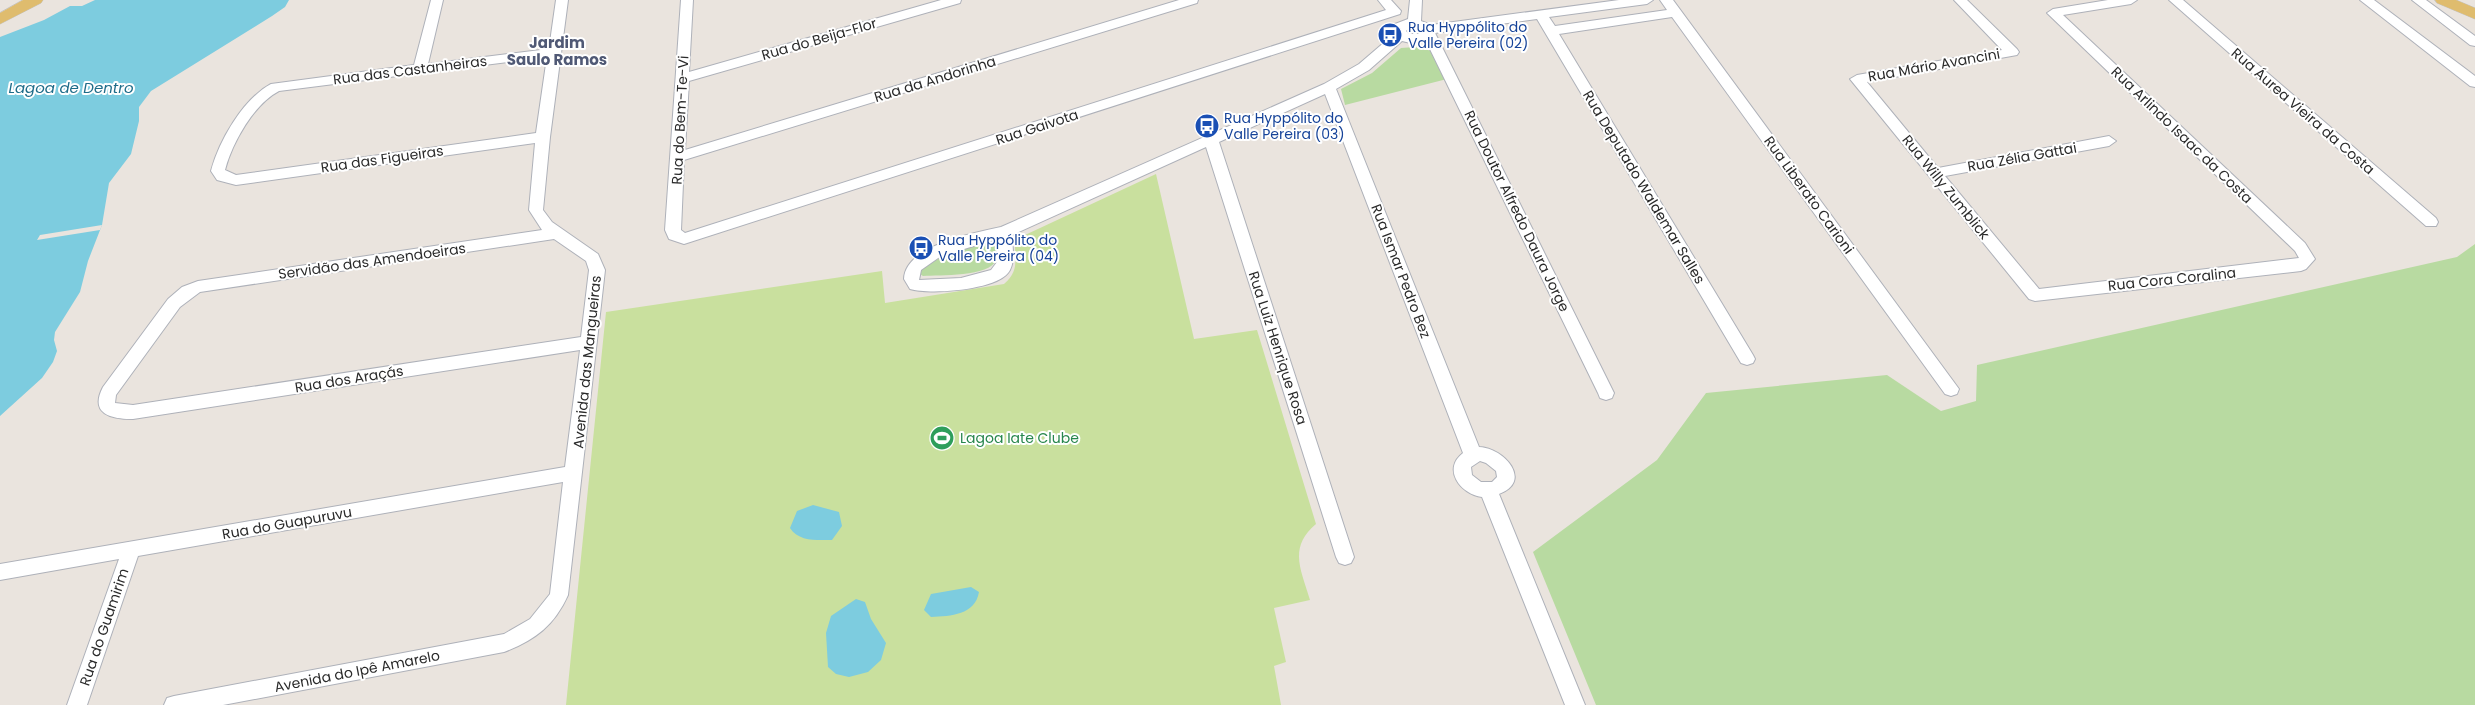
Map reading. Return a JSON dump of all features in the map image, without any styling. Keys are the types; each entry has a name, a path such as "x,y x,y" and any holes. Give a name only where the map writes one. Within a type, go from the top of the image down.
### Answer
{"main road":[{"path":"0,19 35,0"},
{"path":"2443,0 2475,14"},
{"path":"2459,0 2475,7"}],"street":[{"path":"420,69 437,0"},
{"name":"Avenida das Mangueiras","path":"536,627 550,613 560,595 590,342 596,264 587,252 556,233 540,218 536,210 543,137 562,0"},
{"name":"Rua do Bem-Te-Vi","path":"678,238 673,230 687,0"},
{"name":"Rua do Beija-Flor","path":"682,78 955,0"},
{"name":"Rua da Andorinha","path":"677,157 1192,0"},
{"name":"Rua Gaivota","path":"678,238 692,238 1395,11 1384,0"},
{"path":"1004,232 1004,265 998,274 983,279 936,286 916,285 912,281 910,274 926,257 961,242 1004,232 1329,87 1364,67 1401,35 1409,39 1419,39 1426,36 1421,26 1416,0"},
{"path":"1421,26 1542,14 1647,0"},
{"name":"Rua Liberato Carioni","path":"1666,0 1951,389"},
{"name":"Rua Mário Avancini","path":"1857,79 2012,52 1960,0"},
{"path":"2110,2 2131,0"},
{"name":"Rua Áurea Vieira da Costa","path":"2175,0 2432,222"},
{"path":"2366,0 2475,83"},
{"path":"2418,0 2475,42"},
{"name":"Rua Arlindo Isaac da Costa","path":"2110,2 2054,13 2300,247 2307,259"},
{"path":"1603,6 1614,22"},
{"path":"1551,31 1676,13"},
{"name":"Rua Deputado Waldemar Salles","path":"1542,14 1747,359"},
{"name":"Rua Doutor Alfredo Daura Jorge","path":"1421,26 1606,393"},
{"name":"Rua das Castanheiras","path":"222,176 218,171 220,163 254,102 267,91 290,84 554,52"},
{"name":"Rua Willy Zumblick","path":"1857,79 2035,295"},
{"name":"Rua Ismar Pedro Bez","path":"1329,87 1473,455"},
{"name":"Rua das Figueiras","path":"222,176 236,180 543,137"},
{"name":"Rua Luiz Henrique Rosa","path":"1211,140 1345,557"},
{"name":"Rua Zélia Gattai","path":"1935,173 2109,140"},
{"name":"Servidão das Amendoeiras","path":"108,407 106,400 109,392 174,303 188,291 217,284 556,233"},
{"name":"Rua Cora Coralina","path":"2035,295 2301,265 2307,259"},
{"name":"Rua dos Araçás","path":"108,407 118,412 133,412 590,342"},
{"path":"1473,455 1493,457 1498,460 1505,470 1504,481 1488,490 1474,488 1463,479 1461,473 1463,462 1473,455"},
{"name":"Rua do Guapuruvu","path":"0,572 574,473"},
{"path":"1488,490 1575,705"},
{"name":"Rua do Guamirim","path":"77,705 131,550"},
{"name":"Avenida do Ipê Amarelo","path":"174,705 504,643 522,636 536,627"}],"green space":[{"path":"1415,47 1432,51 1447,79 1345,105 1341,89 1372,73 1401,48"},
{"name":"Lagoa Iate Clube","path":"1156,174 1194,339 1257,330 1316,524 1307,533 1299,550 1301,569 1310,600 1274,608 1286,662 1274,666 1281,705 566,705 606,312 882,271 885,303 1004,284 1011,276 1015,267 1015,247 1025,235"},
{"path":"990,240 995,244 997,258 992,266 984,270 952,275 923,276 920,274 921,270 945,255"},
{"path":"2475,244 2475,705 1596,705 1533,552 1657,460 1706,393 1887,375 1941,411 1976,401 1977,365 2457,257"}],"water":[{"name":"Lagoa de Dentro","path":"95,0 289,0 285,7 272,16 151,91 139,107 139,121 131,154 109,183 102,225 88,261 80,292 55,332 54,340 57,351 53,362 42,378 0,416 0,37 44,20 70,6 82,6"},
{"path":"813,505 839,512 842,526 832,540 803,538 794,533 790,528 797,511"},
{"path":"971,587 979,592 977,600 961,613 931,617 924,610 931,594"},
{"path":"856,599 865,602 871,619 886,643 881,660 868,672 849,677 836,674 828,667 826,633 831,616"}],"pier":[{"path":"102,225 100,230 37,240 40,235"}],"place":[{"name":"Rua Hyppólito do Valle Pereira (02)","path":"1390,35"},
{"name":"Rua Hyppólito do Valle Pereira (03)","path":"1207,126"},
{"name":"Rua Hyppólito do Valle Pereira (04)","path":"921,248"},
{"name":"Lagoa Iate Clube","path":"942,438"}],"district":[{"name":"Jardim Saulo Ramos","path":"557,50"}]}
